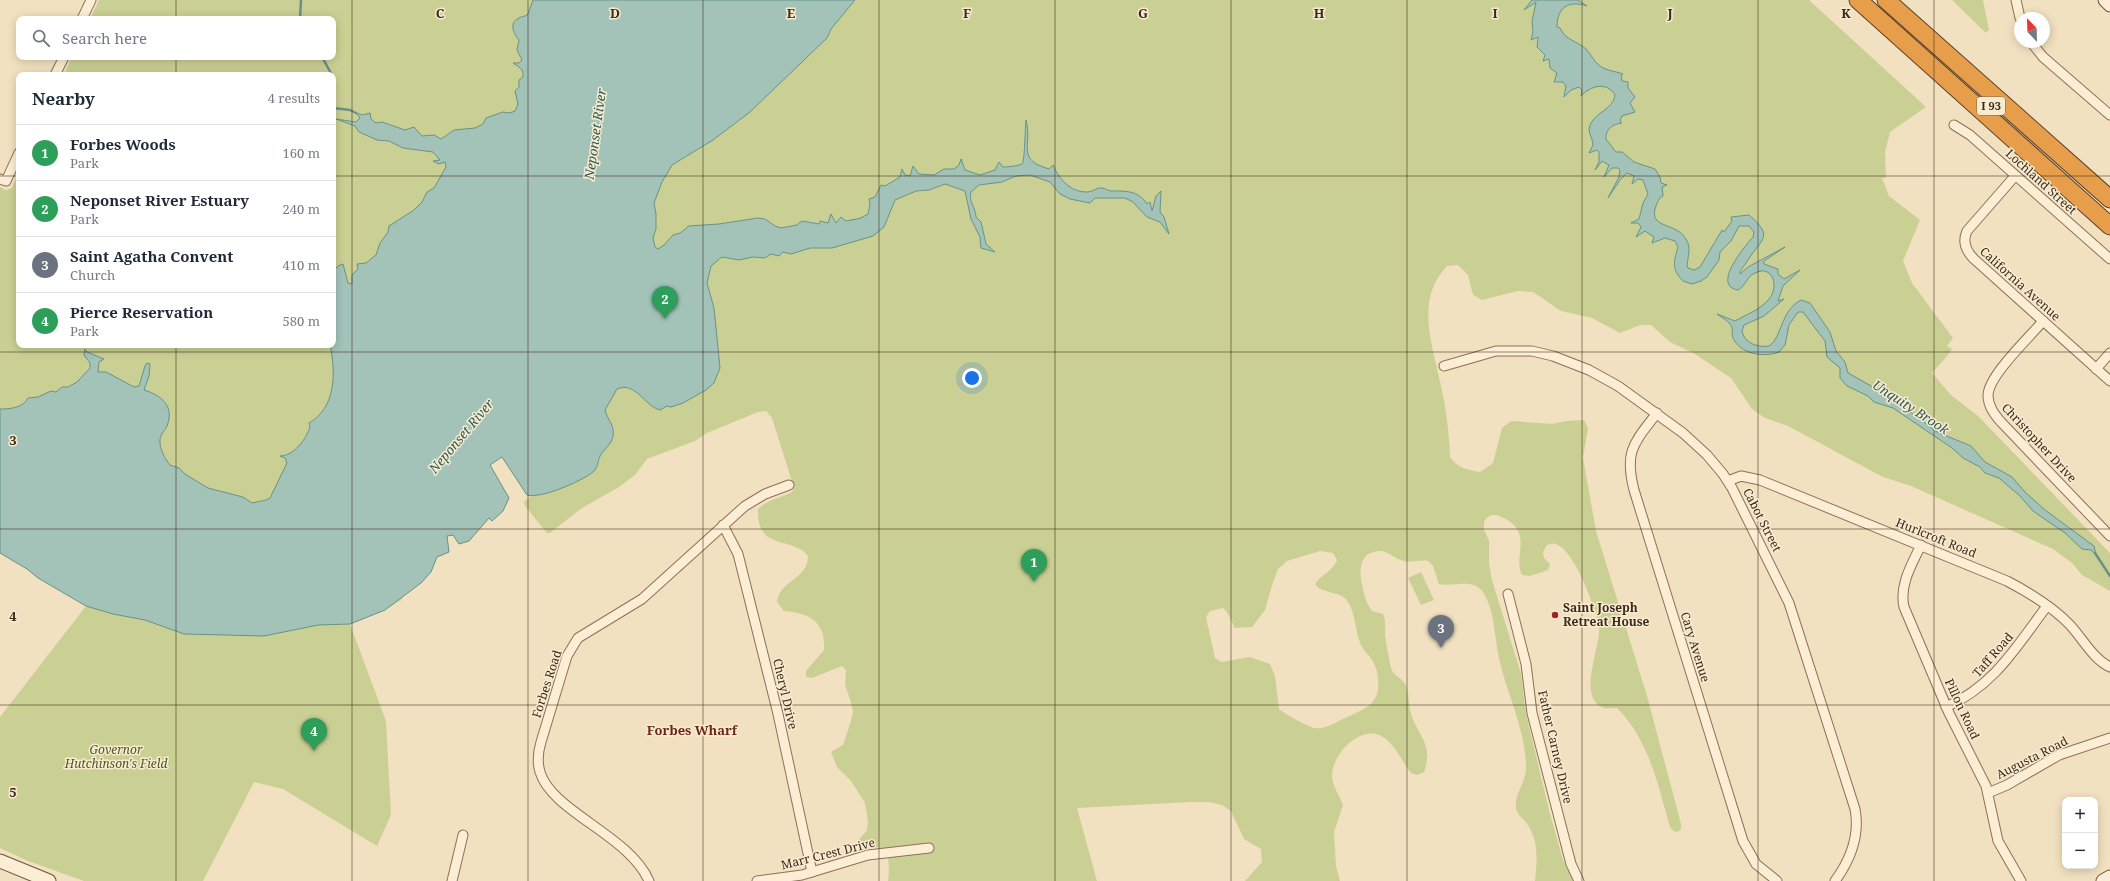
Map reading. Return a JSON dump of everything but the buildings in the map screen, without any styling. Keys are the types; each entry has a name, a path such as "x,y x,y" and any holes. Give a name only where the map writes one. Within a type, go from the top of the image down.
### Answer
{"highway":[{"name":"I 93","path":"1858,0 2110,226"},
{"name":"I 93","path":"1872,0 2110,212"},
{"name":"I 93","path":"1886,0 2110,199"},
{"name":"I 93","path":"1897,0 2110,189"}],"main road":[{"path":"2105,0 2110,5"},
{"path":"0,861 17,870 49,881"},
{"path":"2103,881 2110,877"}],"street":[{"path":"83,16 91,0"},
{"path":"2016,0 2019,12"},
{"path":"2036,48 2043,57 2110,116"},
{"path":"57,72 63,60"},
{"name":"Lochland Street","path":"1954,125 1970,135 2110,259"},
{"path":"3,180 16,158"},
{"name":"California Avenue","path":"2015,176 1970,227 1965,236 1966,246 1974,259 2110,381"},
{"name":"Christopher Drive","path":"2043,321 1993,379 1988,394 1990,405 2001,422 2110,536"},
{"name":"Cabot Street","path":"1444,366 1496,351 1524,351 1547,354 1600,375 1657,413 1707,455 1728,481 1791,607 1855,809 1857,831 1853,847 1836,881"},
{"path":"2096,369 2110,353"},
{"name":"Cary Avenue","path":"1657,413 1632,450 1630,468 1634,490 1742,841 1756,864 1777,881"},
{"name":"Hurlcroft Road","path":"1728,481 1741,476 1760,480 2008,581 2047,606 2070,626 2101,662 2110,668"},
{"name":"Forbes Road","path":"649,881 643,869 630,854 564,803 546,784 539,771 539,748 567,656 574,642 587,631 624,611 642,599 723,525 758,498 789,485"},
{"name":"Cheryl Drive","path":"723,525 738,554 778,714 812,872"},
{"name":"Pillon Road","path":"1921,545 1905,584 1903,601 1946,707 1988,793 1998,841 2021,881"},
{"name":"Father Carney Drive","path":"1508,594 1526,664 1532,713 1570,860 1579,881"},
{"name":"Taff Road","path":"1946,707 1974,693 1996,674 2047,606"},
{"name":"Augusta Road","path":"1988,793 2007,785 2059,755 2110,738"},
{"path":"452,881 463,834"},
{"name":"Marr Crest Drive","path":"757,881 785,878 812,872 868,855 929,848"}],"green space":[{"name":"Governor Hutchinson's Field","path":"99,0 1809,0 1926,107 1890,132 1885,152 1886,178 1882,178 1889,196 1920,220 1903,261 1912,283 1953,338 1947,346 1952,349 1932,373 1951,395 1978,416 2110,553 2110,591 2082,575 2072,563 2053,549 1911,486 1883,477 1788,426 1765,418 1752,409 1731,378 1695,354 1670,342 1651,325 1640,325 1620,333 1592,318 1561,311 1533,292 1518,291 1482,300 1473,295 1468,275 1458,265 1447,266 1437,279 1431,293 1428,322 1446,410 1450,457 1459,466 1480,472 1493,463 1502,428 1511,421 1552,424 1584,420 1588,428 1583,458 1596,531 1647,696 1681,824 1681,829 1678,832 1673,831 1670,827 1651,764 1637,734 1617,708 1604,708 1596,703 1592,694 1592,671 1599,636 1599,628 1590,596 1578,570 1565,550 1554,544 1547,545 1543,552 1544,558 1550,564 1548,570 1530,576 1522,575 1519,559 1521,544 1517,529 1510,522 1499,516 1490,516 1484,522 1484,530 1489,540 1489,564 1492,580 1521,674 1526,714 1550,814 1563,860 1573,881 1535,881 1537,859 1536,845 1532,832 1516,808 1517,798 1524,779 1526,768 1523,741 1503,675 1492,616 1487,599 1478,587 1473,585 1439,584 1433,566 1428,561 1408,562 1381,551 1370,553 1366,556 1361,568 1361,579 1366,600 1372,611 1383,614 1385,638 1392,671 1403,681 1407,688 1411,714 1426,747 1427,762 1424,772 1417,775 1411,773 1392,745 1383,737 1374,734 1366,734 1357,738 1342,751 1336,760 1332,777 1343,805 1334,832 1336,866 1340,881 1245,881 1262,862 1261,849 1244,839 1231,811 1222,805 1209,802 1190,802 1077,808 1097,881 888,881 889,863 884,850 878,847 862,847 859,846 857,842 867,830 868,821 865,803 851,781 837,767 831,752 843,745 853,712 845,685 846,670 842,666 812,678 806,677 806,671 824,650 822,632 819,625 814,620 801,614 784,611 777,602 783,589 803,570 807,564 808,556 794,546 769,537 763,532 759,523 758,509 770,501 792,492 794,488 772,418 766,411 758,412 707,433 695,441 647,459 635,475 619,487 582,508 550,533 547,533 525,506 524,502 530,496 525,492 502,457 490,465 509,498 503,511 492,521 489,518 469,541 459,544 453,535 447,536 449,552 437,557 426,577 406,593 401,600 385,610 350,624 386,721 391,815 377,846 283,789 254,782 203,881 84,881 28,861 0,848 0,717 86,606 38,578 27,569 0,553 0,187 6,190 12,188 16,179 16,348 336,348 336,72 65,72 71,60 336,60 336,16 91,16","holes":["1320,551 1333,553 1337,560 1330,570 1315,584 1323,590 1341,595 1348,602 1353,612 1361,645 1376,667 1378,675 1378,688 1376,695 1369,706 1329,726 1314,728 1296,720 1279,709 1275,676 1270,664 1250,657 1222,662 1215,658 1206,617 1210,611 1223,608 1227,612 1235,628 1252,627 1265,610 1278,569 1287,561"]},
{"path":"1952,0 1983,0 1989,30 1986,33"},
{"path":"1421,572 1434,600 1421,605 1408,578"}],"water":[{"name":"Neponset River","path":"533,0 855,0 831,29 827,38 750,112 713,140 672,165 662,182 654,203 656,229 653,238 655,247 658,249 673,235 680,233 689,226 719,224 758,218 765,219 781,228 797,225 802,221 819,224 820,221 828,223 831,214 836,223 841,217 846,221 861,218 868,214 870,204 869,199 875,197 881,185 885,186 900,177 902,169 905,175 910,176 913,166 919,174 934,175 944,169 954,169 959,165 961,159 965,170 980,175 995,170 999,162 1003,167 1020,165 1023,162 1024,157 1026,120 1028,129 1027,150 1032,161 1049,169 1053,165 1062,180 1075,190 1087,192 1104,188 1110,191 1131,192 1140,196 1147,204 1150,202 1152,211 1156,196 1161,191 1160,212 1164,217 1169,234 1160,222 1147,217 1133,202 1125,198 1095,198 1090,203 1070,199 1060,194 1050,182 1030,175 1016,176 1002,182 979,185 971,192 971,201 976,217 981,222 986,244 995,252 981,248 980,237 971,219 965,191 945,184 929,190 916,191 895,200 884,227 873,236 832,248 810,248 791,254 783,252 779,256 771,254 765,258 753,257 739,260 722,257 711,266 707,283 714,308 720,368 714,383 706,390 683,403 671,407 667,406 660,410 654,408 635,391 629,388 624,387 617,389 605,410 612,425 613,436 609,445 600,455 596,468 588,476 551,492 533,496 527,495 502,457 490,465 509,498 503,511 492,521 489,518 469,541 459,544 453,535 447,536 449,552 437,557 431,572 421,583 385,610 350,624 318,625 264,636 184,634 145,620 113,614 86,606 38,578 27,569 0,553 0,409 20,406 28,398 38,397 51,391 56,392 62,387 68,387 77,382 90,368 90,363 84,355 85,349 87,352 104,359 99,362 98,372 106,372 134,387 139,386 145,366 147,363 150,364 149,376 144,390 161,398 168,407 169,419 160,438 160,446 166,460 170,465 179,468 185,474 208,488 243,497 252,503 270,498 287,463 285,458 280,456 290,453 299,446 308,432 310,427 309,423 325,408 329,399 333,378 331,348 336,348 336,268 343,264 348,283 352,284 352,275 358,269 357,264 366,263 376,255 380,243 388,232 389,226 414,210 422,202 427,192 434,188 446,167 445,162 439,164 433,161 440,160 433,152 403,148 389,141 377,140 359,132 355,126 336,119 356,122 360,118 356,113 363,115 370,113 371,119 376,123 382,122 405,130 414,127 422,136 434,135 441,139 454,130 475,128 483,124 486,118 503,112 510,113 515,111 518,104 515,91 519,87 519,80 523,77 523,72 521,68 513,63 519,63 522,60 517,50 519,40 515,35 513,26 516,20 528,14"},
{"path":"1532,0 1578,0 1587,6 1575,4 1565,7 1559,14 1557,27 1560,28 1568,38 1583,46 1600,66 1623,74 1621,76 1622,81 1628,82 1628,88 1635,97 1630,103 1635,112 1622,116 1620,121 1622,123 1608,130 1606,139 1616,152 1622,152 1634,162 1655,169 1660,177 1661,183 1667,185 1662,187 1663,196 1658,201 1654,214 1659,222 1677,230 1687,241 1689,250 1688,268 1694,270 1700,267 1722,230 1724,232 1732,221 1731,217 1749,215 1762,229 1764,234 1763,239 1741,269 1740,274 1748,267 1785,247 1764,261 1764,264 1778,269 1778,274 1784,279 1800,270 1783,286 1778,301 1784,299 1764,316 1744,325 1742,331 1743,335 1749,342 1760,346 1769,346 1777,337 1785,317 1794,305 1801,300 1810,303 1830,332 1836,351 1845,362 1848,373 1889,396 1937,432 1971,446 1985,462 2012,477 2025,492 2045,510 2094,546 2096,555 2091,550 2082,549 2065,533 2033,511 2020,496 1999,478 1985,473 1980,467 1963,458 1952,448 1893,408 1874,402 1868,396 1847,386 1840,378 1840,368 1827,357 1825,341 1803,312 1798,312 1789,325 1785,345 1779,352 1766,355 1753,353 1741,348 1733,338 1731,326 1717,314 1735,321 1762,306 1772,294 1774,283 1770,274 1766,271 1761,271 1752,275 1738,290 1731,287 1728,281 1732,265 1753,237 1754,232 1749,226 1739,226 1731,241 1720,252 1719,260 1707,277 1692,284 1683,281 1675,269 1674,265 1678,247 1675,241 1665,238 1652,243 1654,237 1645,231 1636,237 1641,227 1638,223 1631,223 1639,219 1643,203 1648,194 1643,180 1638,179 1632,184 1634,176 1627,173 1620,180 1608,198 1619,177 1620,170 1618,168 1612,168 1604,177 1609,165 1602,161 1595,170 1599,162 1599,152 1597,150 1589,153 1593,145 1589,131 1591,124 1598,115 1611,104 1615,95 1608,88 1598,86 1581,96 1582,90 1579,87 1571,90 1564,97 1566,86 1563,82 1554,82 1557,73 1550,68 1549,59 1543,61 1545,55 1537,47 1538,37 1531,40 1533,32 1532,21 1536,2 1524,10"}],"waterway":[{"path":"300,16 301,0"},
{"path":"324,60 330,72"},
{"path":"336,108 350,110 356,113"},
{"name":"Unquity Brook","path":"2095,553 2110,576"}],"place":[{"name":"Neponset River Estuary","path":"665,319"},
{"name":"Forbes Woods","path":"1034,582"},
{"name":"Saint Joseph Retreat House","path":"1555,615"},
{"name":"Saint Agatha Convent","path":"1441,648"},
{"name":"Pierce Reservation","path":"314,751"}],"district":[{"name":"Forbes Wharf","path":"692,730"}]}
